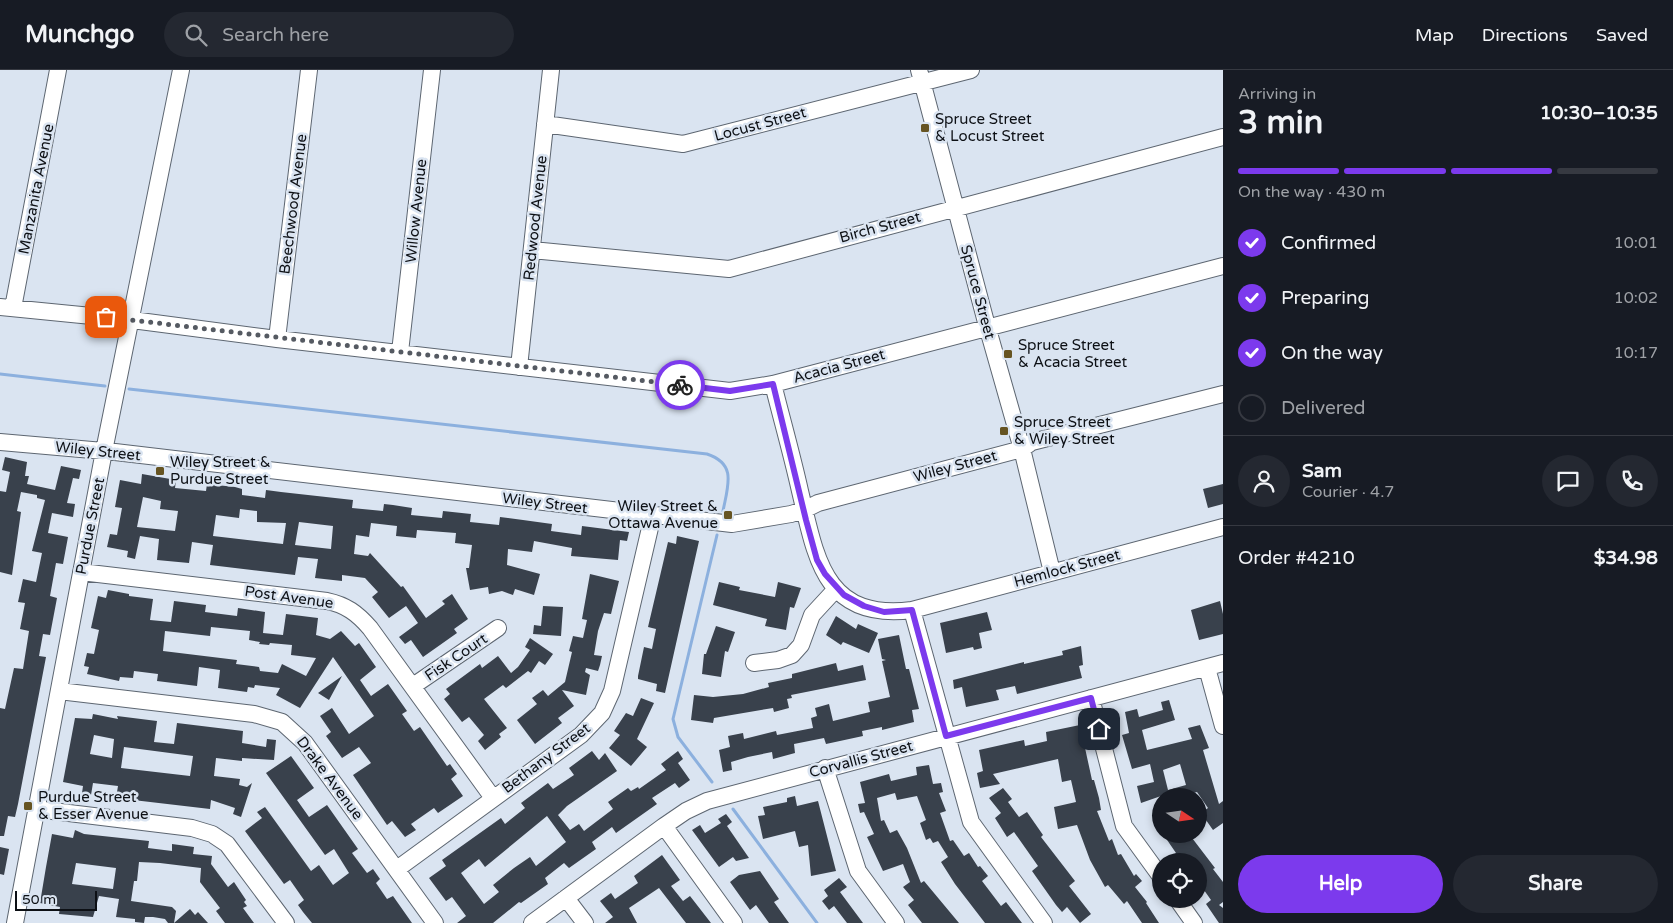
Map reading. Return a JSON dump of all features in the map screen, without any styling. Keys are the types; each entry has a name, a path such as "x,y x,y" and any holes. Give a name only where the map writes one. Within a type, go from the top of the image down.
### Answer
{"street":[{"name":"Manzanita Avenue","path":"7,308 58,70"},
{"name":"Purdue Street","path":"15,923 104,451 132,320 180,70"},
{"name":"Beechwood Avenue","path":"277,339 309,70"},
{"name":"Willow Avenue","path":"400,352 432,70"},
{"name":"Redwood Avenue","path":"519,367 551,70"},
{"name":"Locust Street","path":"545,124 683,144 921,76 971,70"},
{"name":"Spruce Street","path":"921,76 987,326 1022,449 1052,572"},
{"name":"Birch Street","path":"532,250 729,269 955,207 1223,137"},
{"name":"Acacia Street","path":"7,308 132,320 277,339 730,391 773,384 987,326 1223,266"},
{"path":"754,663 778,660 792,655 801,644 812,615 836,588 817,560 773,384"},
{"name":"Wiley Street","path":"0,442 104,451 732,524 804,510 818,503 1022,449 1032,442 1223,394"},
{"name":"Bethany Street","path":"397,869 581,735 602,713 616,677 653,516"},
{"name":"Hemlock Street","path":"836,588 853,601 874,610 894,612 912,610 1223,527"},
{"name":"Post Avenue","path":"81,572 337,603 355,612 362,618 413,686 494,798"},
{"path":"912,610 971,822 1044,923"},
{"name":"Fisk Court","path":"413,686 498,628"},
{"name":"Corvallis Street","path":"532,923 664,826 686,811 707,801 1223,663"},
{"path":"1207,668 1223,726"},
{"name":"Drake Avenue","path":"59,691 254,714 282,722 305,743 436,923"},
{"path":"1091,698 1124,826 1152,865"},
{"path":"825,768 858,871 896,923"},
{"path":"36,809 192,828 212,834 234,852 286,923"},
{"path":"664,826 734,923"},
{"path":"566,898 585,923"},
{"path":"1183,908 1194,923"}],"building":[{"path":"5,457 27,462 25,476 29,476 27,484 55,490 61,466 81,470 79,479 73,478 67,503 75,504 73,517 52,513 48,533 68,537 63,564 56,563 50,596 57,598 50,635 43,634 39,656 46,657 18,804 15,817 8,816 4,836 0,836 0,708 5,709 14,668 23,669 29,631 20,629 25,603 18,602 23,579 36,582 42,553 32,551 45,500 37,498 37,495 21,492 17,511 21,512 12,575 0,572 0,491 6,492 10,472 2,470"},
{"path":"142,474 176,480 175,488 206,491 207,484 235,487 242,489 242,495 265,498 266,490 353,500 352,508 383,511 384,504 412,508 411,515 442,518 443,511 471,514 470,522 499,525 500,517 552,524 551,531 581,535 582,526 629,532 627,541 620,540 618,560 571,556 572,548 534,541 532,552 508,549 507,565 540,574 534,595 515,589 513,595 502,591 489,594 488,587 470,590 466,568 469,568 472,545 455,543 456,533 417,530 416,538 396,536 397,526 371,523 369,537 356,535 354,554 368,556 370,553 401,587 403,586 426,618 445,604 442,601 452,594 468,619 454,629 457,633 423,657 411,640 405,644 399,637 418,623 406,606 389,618 372,597 378,592 365,578 342,575 342,581 315,578 318,559 298,557 295,575 210,565 213,545 192,542 189,563 157,560 159,539 140,536 135,559 127,557 128,551 107,547 110,534 117,535 122,508 115,507 120,480 141,484","holes":["143,497 161,501 160,509 178,511 175,531 137,527","240,509 257,511 257,522 286,523 283,544 213,536 216,515 239,518","299,522 333,526 331,549 295,545"]},
{"path":"1223,484 1223,504 1208,508 1203,489"},
{"path":"677,536 699,541 665,693 656,691 657,684 638,679 638,676 644,647 652,649 656,629 648,627 668,542 676,544"},
{"path":"590,574 619,581 611,614 604,613 598,631 594,655 602,656 600,665 598,671 586,668 585,672 590,675 586,695 562,690 574,706 558,718 562,723 535,744 517,720 537,704 532,698 543,690 548,696 565,682 572,652 569,651 573,636 583,638 587,620 582,619"},
{"path":"719,582 740,587 739,590 775,597 778,582 801,588 794,608 790,607 786,630 765,626 767,619 713,605"},
{"path":"108,590 129,594 129,596 153,599 150,620 171,622 174,601 206,605 205,612 237,616 238,608 265,612 263,633 283,635 286,614 318,618 316,635 330,639 341,631 355,646 359,643 376,667 360,680 371,696 388,684 407,711 402,714 414,731 420,727 447,766 450,764 457,774 451,779 463,796 438,813 434,808 411,824 416,830 405,837 392,821 387,825 353,775 371,763 359,747 342,758 326,736 331,732 320,716 332,708 349,734 374,716 333,657 300,708 276,695 280,688 255,685 254,688 248,687 247,692 218,688 220,670 199,667 197,686 157,681 158,674 134,671 133,678 120,677 119,681 87,674 89,667 84,666 87,653 94,654 99,630 91,628 98,596 106,598","holes":["211,627 250,631 249,640 260,642 259,644 292,645 291,655 316,658 306,676 282,664 278,673 260,671 259,667 236,664 237,660 163,651 165,631 210,636"]},
{"path":"1220,601 1223,614 1223,634 1199,640 1191,610"},
{"path":"543,606 563,607 561,636 533,634 534,625 541,626"},
{"path":"987,612 992,630 979,633 982,648 974,650 973,647 946,653 940,623"},
{"path":"836,616 856,629 858,624 878,633 869,653 843,642 841,645 826,635"},
{"path":"716,626 735,632 728,652 725,651 721,677 702,674 704,654 706,654"},
{"path":"899,635 906,669 909,669 919,709 912,710 914,722 882,730 882,727 862,731 863,736 826,744 824,738 794,744 795,753 773,759 772,752 748,757 731,762 732,770 723,772 719,750 730,747 728,736 743,733 744,739 776,731 777,735 813,728 811,718 817,716 815,708 829,704 833,721 870,712 868,702 890,697 882,661 886,660 882,659 878,639"},
{"path":"530,638 553,654 545,665 539,661 531,673 528,671 506,688 503,685 484,699 507,728 499,734 501,737 485,750 478,741 484,735 469,717 462,722 444,699 450,694 446,689 480,664 482,668 498,656 511,673 518,667 530,650 525,647"},
{"path":"1081,646 1083,665 1079,666 1082,678 1017,694 1015,686 996,690 999,700 966,707 962,687 954,689 953,680 1024,662 1024,664 1063,655 1062,651"},
{"path":"836,663 838,671 863,665 866,680 791,695 792,698 787,699 789,708 774,712 773,708 714,718 713,723 691,720 694,695 713,697 743,694 769,687 768,683 792,678 792,674"},
{"path":"342,676 329,700 318,693"},
{"path":"641,698 654,703 637,739 647,747 631,766 609,748 620,735 614,731 626,713 633,716"},
{"path":"1169,700 1175,720 1142,730 1147,750 1192,739 1188,728 1200,725 1209,748 1203,750 1219,804 1223,801 1223,823 1213,830 1208,823 1208,788 1175,788 1186,785 1180,764 1163,770 1168,788 1152,788 1152,799 1141,803 1137,786 1154,782 1150,764 1132,769 1122,735 1129,733 1125,712 1137,709 1139,717 1163,710 1161,702"},
{"path":"93,714 118,719 117,716 157,721 154,742 174,744 177,723 243,731 242,743 266,747 267,739 276,740 274,760 242,758 242,761 216,758 214,776 240,779 239,785 247,787 252,783 241,817 233,814 235,808 211,800 210,809 116,798 118,786 93,783 91,795 82,793 83,786 63,782 75,718 92,719","holes":["94,735 114,739 112,758 90,754","124,747 193,756 190,776 121,768"]},
{"path":"1080,725 1092,780 1094,780 1099,798 1101,810 1097,811 1109,841 1112,839 1118,855 1121,854 1134,876 1136,874 1142,881 1135,887 1147,902 1159,923 1142,923 1127,901 1124,904 1108,885 1105,887 1090,860 1077,825 1058,829 1054,807 1076,802 1071,780 1062,782 1058,759 993,774 1000,784 980,788 977,773 983,771 979,750 1024,740 1025,746 1047,741 1046,732"},
{"path":"592,751 599,760 605,753 617,771 567,806 558,815 570,830 579,824 584,831 613,809 608,802 628,788 631,791 638,787 639,789 666,770 661,764 678,751 683,759 678,763 690,780 679,788 675,783 652,798 657,804 616,833 612,827 592,842 596,849 569,868 564,863 545,878 548,884 521,903 519,902 493,923 457,923 466,916 452,897 446,901 429,878 446,866 442,860 501,818 505,824 525,808 521,803 548,783 553,789 574,775 569,768","holes":["547,816 566,842 536,866 530,857 514,868 493,885 499,892 484,904 461,873 479,859 485,867"]},
{"path":"291,756 314,788 297,800 309,817 327,805 358,849 352,853 367,873 373,869 380,879 376,883 387,899 393,896 412,923 312,923 303,912 298,905 304,900 290,880 284,884 245,831 262,818 257,812 265,807 311,871 319,865 333,885 349,873 334,849 325,855 266,773"},
{"path":"929,765 933,784 941,783 943,792 939,793 946,811 940,813 950,841 953,840 964,856 969,853 978,867 980,866 988,876 982,881 1001,906 1006,902 1022,923 985,923 955,884 941,862 948,857 938,841 933,843 930,838 926,840 920,823 926,820 917,796 897,800 895,793 877,798 881,821 884,820 890,833 897,830 907,848 921,883 924,881 959,923 922,923 908,905 914,900 903,887 910,882 903,864 883,871 867,837 874,834 864,812 860,813 858,804 865,803 860,782 889,774 891,781 917,775 916,767"},
{"path":"1003,788 1012,799 1008,802 1019,817 1027,812 1043,835 1041,837 1075,881 1069,886 1091,914 1080,923 1067,907 1062,912 1056,905 1032,871 1038,866 1014,832 1007,837 995,818 1001,813 989,798"},
{"path":"795,796 797,806 818,801 836,871 811,876 808,845 799,847 795,831 763,839 758,816 765,815 763,807 787,802 787,798"},
{"path":"726,814 732,822 727,826 749,858 736,861 733,857 719,867 692,830 700,825 705,833 721,823 718,819"},
{"path":"75,830 84,834 149,841 148,848 172,851 172,844 194,847 193,854 212,856 211,864 228,887 234,882 246,900 244,902 247,906 243,908 254,923 225,923 216,911 220,908 200,882 201,868 139,862 137,881 134,881 131,901 172,907 176,911 174,923 168,923 165,919 153,917 145,917 144,923 135,922 135,919 116,917 119,899 99,896 93,917 59,914 60,907 40,903 52,834 73,838","holes":["76,863 116,868 113,889 72,884"]},
{"path":"1169,843 1196,843 1204,853 1176,853"},
{"path":"0,847 9,849 4,875 0,874"},
{"path":"662,855 680,880 671,886 683,901 690,896 711,923 686,923 659,888 629,908 637,923 605,923 613,917 600,901 611,893 615,899 638,883 634,876"},
{"path":"1207,858 1223,882 1223,902 1219,905 1223,908 1223,923 1219,923 1207,905 1211,900 1207,894"},
{"path":"760,871 779,899 774,902 789,923 769,923 756,905 750,910 730,882 739,875"},
{"path":"839,878 847,887 840,892 863,923 847,923 834,906 829,910 822,901 828,896 824,890"},
{"path":"190,909 195,915 198,912 208,923 174,923"}],"waterway":[{"path":"0,374 105,386"},
{"path":"129,389 707,454 717,458 727,470 728,484 723,511"},
{"path":"712,782 678,737 673,719 717,535"},
{"path":"733,809 817,923"}],"way so far":[{"path":"106,317 277,339 680,385"}],"place":[{"name":"Spruce Street & Locust Street","path":"925,128"},
{"name":"Spruce Street & Acacia Street","path":"1008,354"},
{"name":"Spruce Street & Wiley Street","path":"1004,431"},
{"name":"Wiley Street & Purdue Street","path":"160,471"},
{"name":"Wiley Street & Ottawa Avenue","path":"728,515"},
{"name":"Purdue Street & Esser Avenue","path":"28,806"}],"route":[{"path":"680,385 730,391 773,384 817,560 836,588 853,601 884,612 912,610 946,736 1091,698 1099,729"}]}
